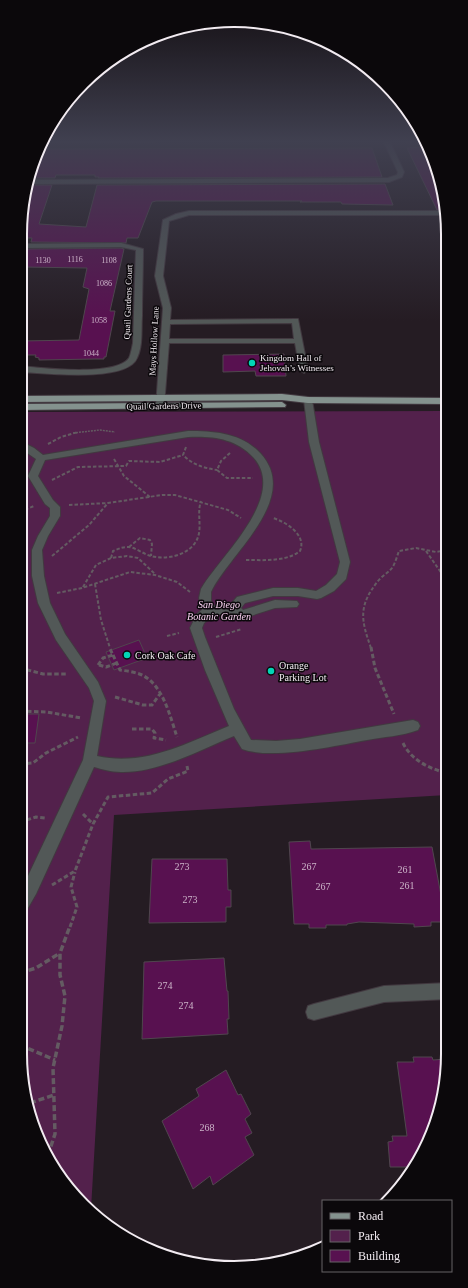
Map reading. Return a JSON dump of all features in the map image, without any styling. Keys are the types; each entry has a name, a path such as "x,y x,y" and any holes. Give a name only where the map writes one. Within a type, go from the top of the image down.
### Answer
{"main road":[{"name":"Quail Gardens Drive","path":"27,398 283,405 308,400 441,401"},
{"name":"Quail Gardens Drive","path":"27,408 160,402"}],"street":[{"name":"Mays Hollow Lane","path":"160,402 167,308 159,276 166,220 178,215 189,213 440,213"},
{"name":"Quail Gardens Court","path":"27,246 121,245 140,249 137,343 133,359 123,367 103,371 46,372 27,370"},
{"path":"166,322 295,321 304,370"},
{"path":"165,341 299,341"},
{"path":"238,612 241,600 273,592 317,594 330,588 342,576 346,562 314,442 308,400"},
{"path":"27,448 41,458 188,434 212,434 224,436 244,444 253,451 262,462 268,476 267,492 260,512 252,525 207,589 204,597 206,605 210,610"},
{"path":"27,883 90,760 100,701 94,686 60,636 44,603 38,569 38,550 55,516 55,507 49,502 33,476 41,458"},
{"path":"293,604 275,604 238,612 223,609 210,610 200,618 196,626 200,641 242,739 248,745 256,748 266,748 303,744 413,726"},
{"path":"90,760 123,766 161,759 237,729"},
{"path":"314,1012 384,994 441,991"}],"path":[{"path":"41,458 46,446 53,439 67,435 108,430 120,434"},
{"path":"183,456 185,448 199,446 212,434"},
{"path":"217,470 221,461 228,453 244,444"},
{"path":"110,447 117,466 130,482 150,497"},
{"path":"27,493 38,485 55,479 78,466 126,466 129,461 160,462 183,456"},
{"path":"183,456 195,465 217,470 227,478 248,479 268,476"},
{"path":"55,507 108,503 175,495 201,501 228,510 252,525"},
{"path":"111,558 113,551 120,548 129,547 151,556 167,558 183,554 195,543 200,531 199,507 201,501"},
{"path":"38,569 84,531 97,518 108,503"},
{"path":"230,556 239,559 268,559 296,555 301,550 302,543 293,529 286,523 260,512"},
{"path":"129,547 140,538 150,540 152,544 151,556"},
{"path":"441,551 436,552 416,548 399,550 392,568 378,581 368,597 363,610 363,625 372,650 375,668 399,729 405,749 419,761 441,772"},
{"path":"426,550 441,572"},
{"path":"82,588 96,565 111,558 127,556 138,558 155,574"},
{"path":"27,599 42,594 57,593 82,588 130,572 155,574 177,582 190,591 194,597"},
{"path":"50,1149 55,1134 53,1068 62,1026 65,996 60,975 60,953 77,907 71,887 75,871 93,824 108,797 152,793 168,779 188,771 179,752 160,694 156,687 148,678 135,672 120,670 106,639 98,611 95,584"},
{"path":"200,641 247,628"},
{"path":"167,636 179,632"},
{"path":"99,665 103,658 113,655"},
{"path":"27,670 59,676 75,672 82,668 99,665 106,667 117,663"},
{"path":"98,696 118,697 143,705 152,705 160,694"},
{"path":"27,711 47,712 76,717 97,724"},
{"path":"27,763 33,763 46,753 97,724"},
{"path":"132,729 152,729 155,733 154,738 166,739 179,752"},
{"path":"27,887 44,889 75,871"},
{"path":"27,972 48,962 60,953"},
{"path":"27,1048 55,1060"},
{"path":"33,1102 54,1095"}],"green space":[{"name":"San Diego Botanic Garden","path":"441,411 441,795 114,815 91,1203 70,1180 48,1146 34,1108 27,1068 27,412"}],"building":[{"path":"30,200 47,200 39,224 86,227 93,200 391,200 393,205 342,204 341,202 300,202 302,201 156,201 152,202 138,238 127,238 126,243 31,242 32,238 27,238 27,220"},
{"path":"432,200 438,200 439,210 437,210"},
{"path":"28,249 124,249 110,311 115,311 106,357 104,357 104,359 39,360 39,358 35,357 36,355 27,355 27,341 79,340 89,289 83,287 87,268 27,267"},
{"path":"284,354 286,376 256,376 255,371 223,372 223,355"},
{"name":"Cork Oak Cafe","path":"139,640 147,658 114,670 106,652"},
{"path":"27,714 39,714 35,743 27,743"},
{"path":"310,841 311,849 432,847 441,895 441,922 431,922 431,926 414,927 414,924 359,922 347,925 326,925 326,928 309,928 309,924 294,924 289,842"},
{"path":"152,859 227,859 228,890 231,890 231,907 226,907 226,922 149,923"},
{"path":"224,958 228,991 228,1034 142,1039 144,962"},
{"path":"413,1057 432,1057 433,1060 441,1059 441,1068 434,1108 420,1146 407,1167 390,1167 388,1142 393,1141 392,1136 407,1136 397,1062 414,1062"},
{"path":"226,1070 238,1095 241,1094 251,1114 245,1119 252,1133 245,1137 254,1155 213,1185 210,1176 193,1189 162,1121 199,1096 196,1089"}],"place":[{"name":"Kingdom Hall of Jehovah’s Witnesses","path":"252,363"},
{"name":"Cork Oak Cafe","path":"127,655"},
{"name":"Orange Parking Lot","path":"271,671"}]}
